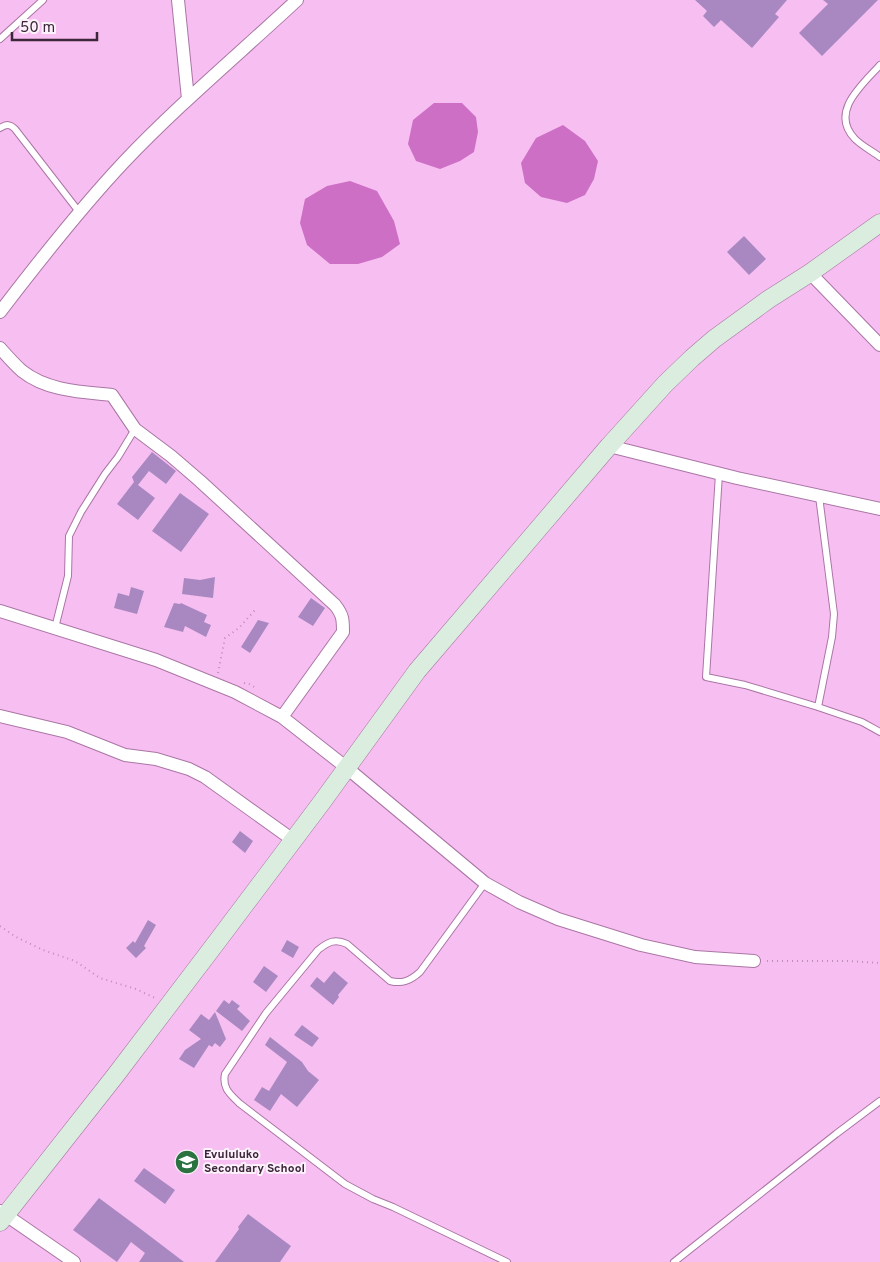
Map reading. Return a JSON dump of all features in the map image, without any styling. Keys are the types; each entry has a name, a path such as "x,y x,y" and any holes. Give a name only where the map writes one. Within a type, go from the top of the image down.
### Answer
{"main road":[{"path":"2,1216 115,1076 417,672 609,446 665,384 714,339 880,223"}],"street":[{"path":"178,0 188,100"},
{"path":"0,312 52,245 122,164 188,100 297,0"},
{"path":"810,273 880,345"},
{"path":"0,348 23,371 40,382 55,387 112,395 135,429 200,481 342,613 343,632 282,717"},
{"path":"609,446 719,474 880,509"},
{"path":"0,611 156,660 235,692 282,717 347,768 485,883 519,902 558,919 640,945 695,957 754,961"},
{"path":"0,716 67,732 125,755 156,760 189,769 204,777 293,840"},
{"path":"2,1216 74,1262"}],"lane":[{"path":"0,39 44,0"},
{"path":"880,65 855,92 848,104 844,117 847,129 856,140 880,157"},
{"path":"0,128 9,124 15,129 80,213"},
{"path":"55,628 68,576 69,536 97,486 135,429"},
{"path":"719,474 706,677 745,685 818,707 862,722 880,732"},
{"path":"818,707 832,637 834,614 819,496"},
{"path":"485,883 420,972 407,982 397,983 390,981 342,941 330,941 318,950 266,1013 225,1074 223,1082 239,1103 345,1184 507,1262"},
{"path":"674,1262 880,1101"}],"path":[{"path":"218,676 225,638 239,628 255,610"},
{"path":"241,682 249,684 256,689"},
{"path":"0,926 16,937 43,950 74,961 100,978 136,989 168,1006"},
{"path":"754,961 880,962"}],"shaded area":[{"path":"434,103 462,103 476,117 478,132 474,152 460,161 440,169 416,161 408,144 413,120"},
{"path":"563,125 585,141 598,161 594,179 585,195 567,203 541,197 525,183 521,163 536,138"},
{"path":"350,181 377,191 394,221 400,244 382,257 358,264 330,264 307,245 300,223 305,199 327,186"}],"building":[{"path":"695,0 787,0 775,14 779,17 752,48 721,20 714,27 703,16 707,11"},
{"path":"823,0 878,0 822,56 799,33 828,4"},
{"path":"744,236 766,259 749,275 727,252"},
{"path":"152,452 176,471 166,484 149,471 138,485 155,498 138,520 117,504 134,482 132,477"},
{"path":"180,493 209,514 181,552 152,531"},
{"path":"215,577 213,598 182,594 184,578 200,580"},
{"path":"131,587 144,591 137,614 114,608 118,593 129,596"},
{"path":"311,598 325,608 313,626 298,617"},
{"path":"174,603 181,603 207,615 204,622 211,625 206,637 185,626 183,632 164,627"},
{"path":"258,620 269,623 250,653 241,647"},
{"path":"240,831 253,841 245,853 232,842"},
{"path":"148,920 156,925 144,946 146,948 136,958 126,948 133,941 135,943"},
{"path":"287,940 299,947 293,958 281,951"},
{"path":"264,966 278,976 266,992 253,982"},
{"path":"334,971 348,983 338,995 339,997 333,1005 310,986 317,977 324,983"},
{"path":"224,1000 229,1004 232,1000 240,1006 237,1009 250,1021 242,1031 216,1011"},
{"path":"215,1012 226,1039 220,1047 215,1043 212,1047 209,1045 194,1068 179,1059 185,1050 201,1039 189,1030 201,1014 209,1020"},
{"path":"302,1025 319,1038 312,1047 294,1035"},
{"path":"270,1037 302,1062 308,1071 319,1080 297,1107 281,1094 270,1111 254,1100 262,1087 269,1091 287,1062 265,1045"},
{"path":"144,1168 175,1190 165,1204 134,1181"},
{"path":"99,1198 184,1262 139,1262 145,1253 131,1242 117,1262 73,1230"},
{"path":"248,1214 291,1246 280,1262 215,1262 239,1229 238,1227"}],"place":[{"name":"Evululuko Secondary School","path":"187,1162"}]}
